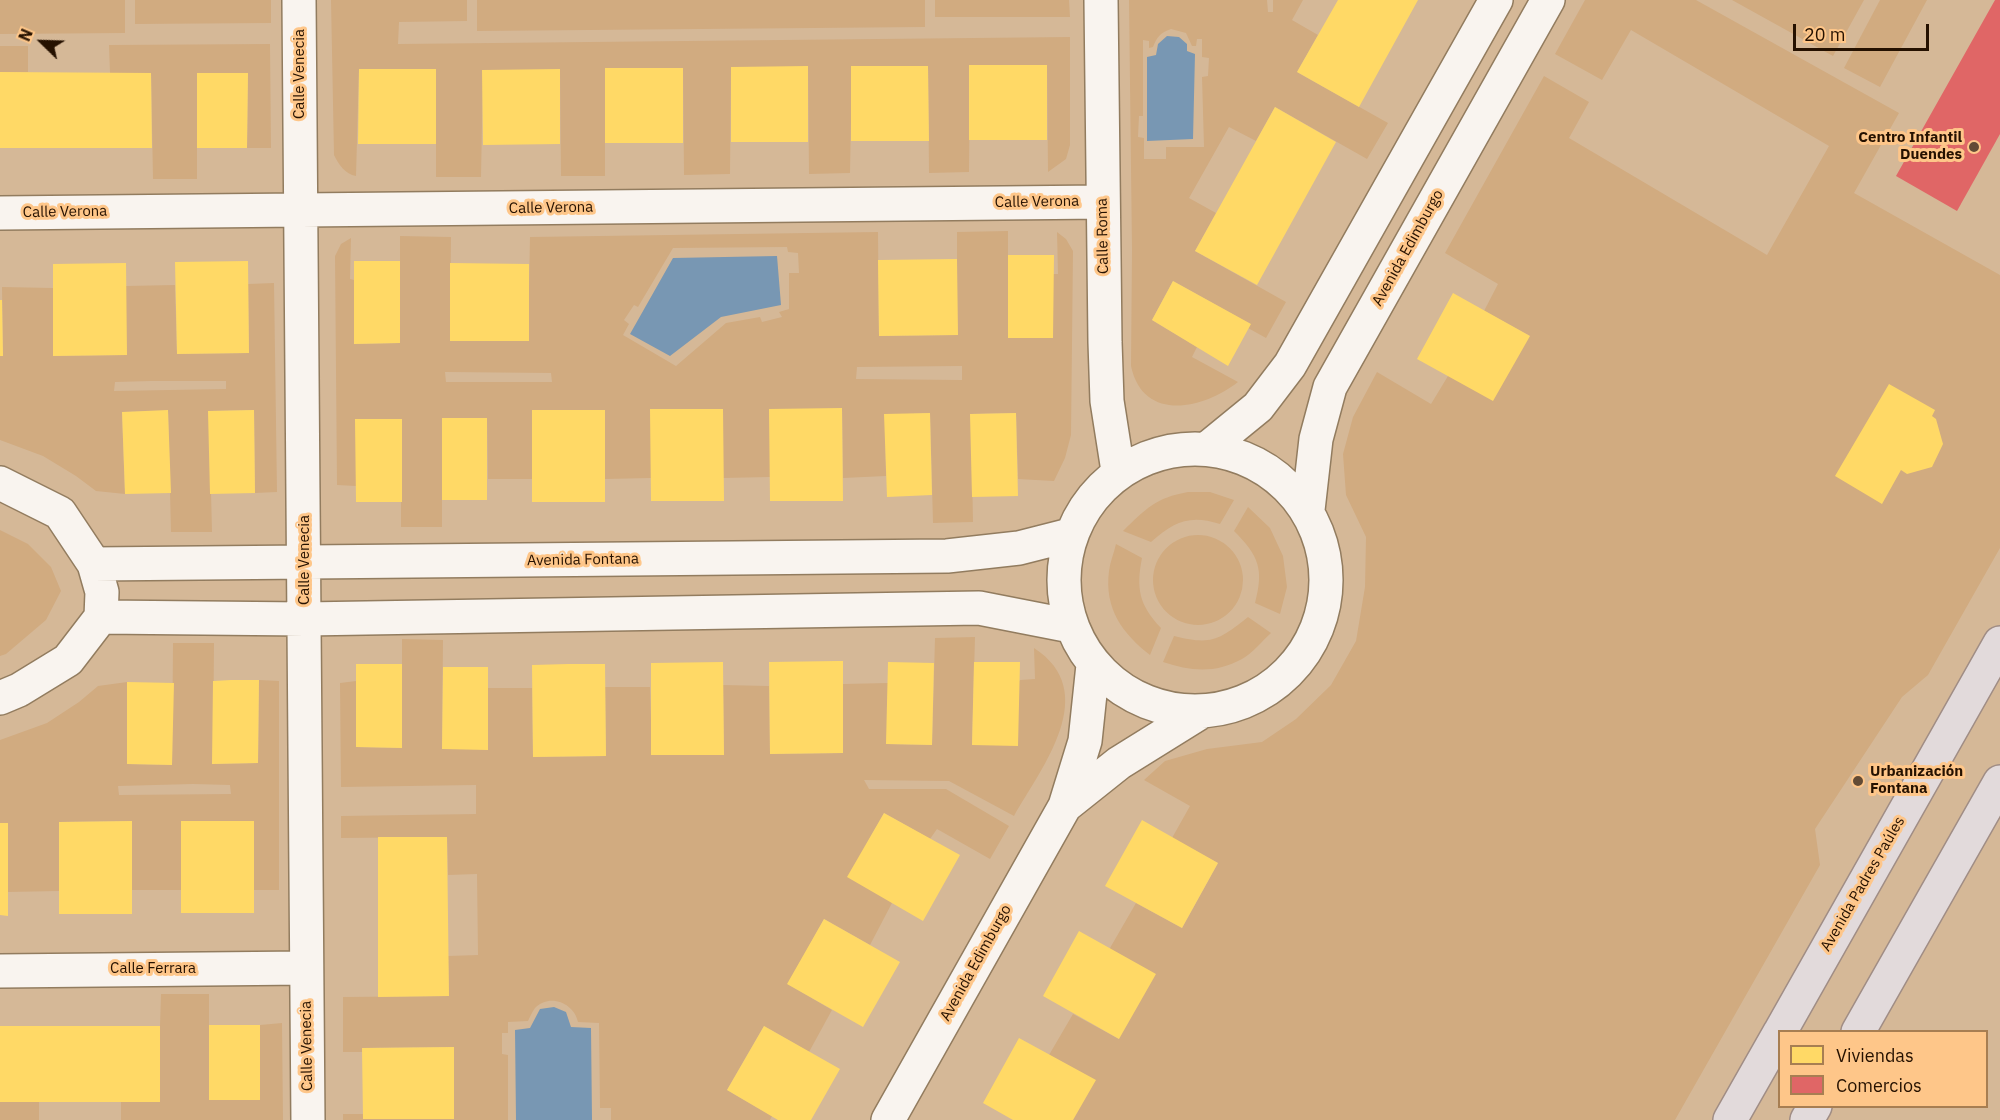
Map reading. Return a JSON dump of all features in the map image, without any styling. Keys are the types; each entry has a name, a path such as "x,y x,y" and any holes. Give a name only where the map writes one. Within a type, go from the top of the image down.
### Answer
{"highway":[{"name":"Avenida Padres Paúles","path":"1781,1030 2000,643"},
{"path":"1859,1030 2000,782"},
{"name":"Avenida Padres Paúles","path":"1730,1120 1778,1036"}],"street":[{"name":"Calle Venecia","path":"299,0 308,1120"},
{"name":"Calle Roma","path":"1101,0 1107,401 1118,471"},
{"path":"1209,447 1258,407 1290,365 1496,0"},
{"name":"Avenida Edimburgo","path":"1308,510 1316,439 1330,387 1548,0"},
{"name":"Calle Verona","path":"0,213 1103,202"},
{"path":"1209,447 1266,467 1308,510 1325,556 1325,606 1305,652 1277,683 1241,704 1201,712 1142,702 1093,665 1071,626 1062,581 1070,535 1090,499 1118,471 1161,451 1209,447"},
{"path":"0,483 60,513 94,564 102,592 101,617 68,660 19,690 0,698"},
{"name":"Avenida Fontana","path":"94,564 946,556 1018,548 1070,535"},
{"path":"101,617 305,619 979,608 1071,626"},
{"name":"Avenida Edimburgo","path":"888,1120 1065,806 1085,741 1093,665"},
{"name":"Avenida Edimburgo","path":"1065,806 1119,763 1201,712"},
{"name":"Calle Ferrara","path":"0,971 306,968"}],"shaded area":[{"path":"0,0 125,0 125,33 0,34"},
{"path":"135,0 271,0 271,23 135,24"},
{"path":"331,0 467,0 467,21 399,22 398,44 1070,37 1070,145 1066,159 1048,172 1047,65 970,65 969,172 929,173 928,66 852,66 850,173 809,174 808,67 731,67 730,174 684,175 683,69 605,68 605,176 561,176 560,70 483,70 481,177 436,177 436,70 359,69 356,176 343,168 334,155"},
{"path":"477,0 925,0 925,27 477,31"},
{"path":"935,0 1069,0 1070,17 935,17"},
{"path":"1129,0 1267,0 1268,12 1273,12 1273,0 1303,0 1292,20 1318,35 1297,72 1388,123 1367,159 1275,107 1256,141 1229,127 1189,198 1216,213 1195,251 1286,302 1266,338 1248,328 1250,324 1173,281 1152,320 1197,347 1192,357 1238,382 1209,399 1176,406 1161,403 1148,396 1138,384 1131,366","holes":["1171,29 1186,33 1192,46 1196,46 1197,39 1202,39 1202,57 1209,58 1208,76 1202,77 1204,147 1166,147 1166,159 1144,159 1144,138 1138,137 1139,116 1143,116 1143,40 1149,41 1149,48 1153,47 1159,36"]},
{"path":"1585,0 1696,0 1899,113 1854,193 2000,275 2000,548 1928,675 1902,697 1815,829 1820,865 1675,1120 1073,1120 1049,1055 1073,1014 1119,1039 1110,948 1136,903 1182,928 1218,863 1172,838 1190,806 1144,780 1165,761 1207,749 1262,742 1296,719 1331,685 1356,641 1365,587 1366,537 1346,495 1343,454 1353,417 1377,372 1431,404 1448,376 1530,336 1484,311 1498,284 1445,253 1544,76 1589,102 1569,138 1767,255 1829,146 1631,30 1602,80 1555,54"},
{"path":"1732,0 1864,0 1833,56"},
{"path":"1880,0 1927,0 1880,87 1844,68"},
{"path":"270,44 271,148 247,148 248,74 197,74 197,179 153,179 151,73 110,73 109,45"},
{"path":"0,46 28,46 28,72 0,72"},
{"path":"1008,231 1008,338 1053,337 1053,274 1058,274 1057,232 1066,239 1073,251 1071,435 1065,458 1054,481 1018,479 1016,413 971,414 973,522 933,523 930,413 885,415 886,476 843,478 842,408 770,477 723,478 723,409 651,478 605,479 604,410 532,410 533,479 488,479 487,418 442,418 442,527 401,527 401,419 356,486 337,485 335,256 341,244 351,238 350,279 354,280 355,344 400,343 400,236 451,237 450,341 528,341 530,237 878,232 879,336 957,335 957,232","holes":["787,247 788,252 798,253 799,273 789,273 789,309 779,312 782,317 762,322 760,317 726,323 676,366 623,335 629,324 624,320 634,305 638,307 673,248","962,366 962,380 856,379 857,367","445,372 551,373 552,382 446,382"]},
{"path":"274,283 277,492 255,493 254,410 209,411 212,532 171,532 168,411 122,412 125,494 96,491 43,456 0,440 0,356 3,356 2,287 53,288 53,356 126,355 126,286 175,285 177,354 249,353 248,284","holes":["226,381 226,389 114,391 115,382"]},
{"path":"1188,492 1210,492 1234,500 1220,524 1199,520 1182,522 1167,529 1151,542 1123,531 1152,505 1167,497"},
{"path":"1248,507 1270,528 1283,556 1287,587 1280,614 1255,603 1259,581 1257,564 1249,548 1234,531"},
{"path":"0,530 28,544 51,567 61,591 46,620 6,654 0,656"},
{"path":"1198,535 1215,539 1230,548 1239,563 1243,580 1239,597 1230,612 1215,621 1198,625 1181,621 1166,612 1157,597 1153,580 1157,563 1166,548 1181,539"},
{"path":"1116,544 1142,558 1139,578 1141,596 1148,612 1161,628 1150,655 1124,629 1113,609 1108,585"},
{"path":"1248,617 1271,633 1242,659 1222,667 1202,670 1163,662 1174,636 1197,640 1214,639"},
{"path":"975,637 972,745 1020,680 1035,679 1034,648 1054,666 1064,686 1065,708 1051,753 1014,816 949,781 864,780 869,789 946,789 1009,826 990,859 937,829 930,839 884,813 866,845 892,903 870,945 824,919 788,984 832,1010 809,1052 764,1026 727,1090 772,1116 770,1120 611,1120 611,1108 600,1108 599,1023 578,1022 576,1015 567,1005 547,1001 535,1008 528,1021 508,1022 508,1033 502,1033 502,1054 508,1055 508,1120 343,1120 343,1114 363,1114 363,1119 454,1118 454,1047 363,1048 363,1052 343,1052 343,997 449,996 448,956 478,955 477,874 448,875 447,837 341,838 341,816 476,814 476,785 341,787 340,683 356,681 356,747 402,748 402,639 443,640 442,749 488,749 488,688 532,688 533,757 606,756 605,687 650,687 652,755 724,755 723,685 769,686 770,754 843,753 843,684 888,683 887,744 932,745 935,638"},
{"path":"173,643 214,643 213,764 258,763 259,680 279,681 279,890 254,890 254,821 182,890 132,890 131,821 59,822 59,891 8,892 8,824 0,823 0,740 47,723 98,686 127,682 127,764 172,765","holes":["230,785 231,794 119,795 118,786"]},
{"path":"161,994 209,994 209,1100 260,1100 260,1025 282,1023 283,1120 121,1120 121,1102 160,1026"},
{"path":"0,1102 39,1102 39,1120 0,1120"}],"water":[{"path":"1167,36 1179,37 1187,44 1187,51 1195,54 1193,139 1147,141 1147,57 1156,55 1158,44"},
{"path":"777,256 781,305 721,317 670,356 630,334 673,258"},
{"path":"554,1007 566,1012 571,1027 591,1028 592,1120 516,1120 515,1030 530,1028 540,1009"}],"building: Viviendas":[{"path":"1338,0 1418,0 1359,107 1297,72"},
{"path":"969,65 1047,65 1047,140 969,140"},
{"path":"808,66 808,142 731,142 731,67"},
{"path":"851,66 928,66 929,141 851,141"},
{"path":"605,68 683,68 683,143 605,143"},
{"path":"359,69 436,69 436,144 358,144"},
{"path":"560,69 560,144 483,145 482,70"},
{"path":"0,72 151,73 152,148 0,148"},
{"path":"197,73 248,73 247,148 197,148"},
{"path":"1275,107 1336,142 1257,285 1195,251"},
{"path":"1008,255 1054,255 1053,338 1008,338"},
{"path":"957,259 958,335 879,336 878,260"},
{"path":"248,261 249,353 177,354 175,262"},
{"path":"354,261 400,261 400,343 354,344"},
{"path":"126,263 127,355 53,356 53,264"},
{"path":"450,263 529,264 529,341 450,341"},
{"path":"1173,281 1251,324 1228,366 1152,320"},
{"path":"1453,293 1530,336 1493,401 1417,359"},
{"path":"0,300 2,300 3,356 0,356"},
{"path":"1889,384 1935,410 1932,416 1936,419 1943,444 1932,467 1907,474 1901,470 1882,504 1835,476"},
{"path":"842,408 843,501 770,501 769,409"},
{"path":"650,409 723,409 724,501 651,501"},
{"path":"168,410 171,493 125,494 122,412"},
{"path":"254,410 255,493 210,494 208,411"},
{"path":"532,410 605,410 605,502 532,502"},
{"path":"930,413 932,495 887,497 884,414"},
{"path":"1016,413 1018,496 972,497 970,414"},
{"path":"442,418 487,418 487,500 442,500"},
{"path":"355,419 402,419 402,502 356,502"},
{"path":"843,661 843,753 770,754 769,662"},
{"path":"723,662 724,755 651,755 651,663"},
{"path":"888,662 934,663 932,745 886,744"},
{"path":"974,662 1020,662 1018,746 972,745"},
{"path":"356,664 402,664 402,748 356,747"},
{"path":"605,664 606,756 533,757 532,665"},
{"path":"443,667 488,667 488,750 442,749"},
{"path":"259,680 258,763 212,764 213,681"},
{"path":"127,682 174,683 172,765 127,764"},
{"path":"884,813 960,855 923,921 847,877"},
{"path":"1142,820 1218,863 1182,928 1105,886"},
{"path":"132,821 132,914 59,914 59,822"},
{"path":"181,821 254,821 254,913 181,913"},
{"path":"0,823 8,823 8,916 0,915"},
{"path":"378,837 447,837 449,996 378,997"},
{"path":"824,919 900,962 863,1027 787,984"},
{"path":"1079,931 1156,974 1119,1039 1043,996"},
{"path":"209,1025 260,1025 260,1100 209,1100"},
{"path":"0,1026 160,1026 160,1102 0,1102"},
{"path":"764,1026 840,1069 811,1120 778,1120 727,1090"},
{"path":"1019,1038 1096,1080 1073,1120 1013,1120 983,1103"},
{"path":"454,1047 454,1119 363,1119 362,1048"}],"building: Comercios":[{"path":"1995,0 2000,0 2000,134 1957,211 1896,176"}],"place":[{"name":"Centro Infantil Duendes","path":"1974,147"},
{"name":"Urbanización Fontana","path":"1858,781"}]}
